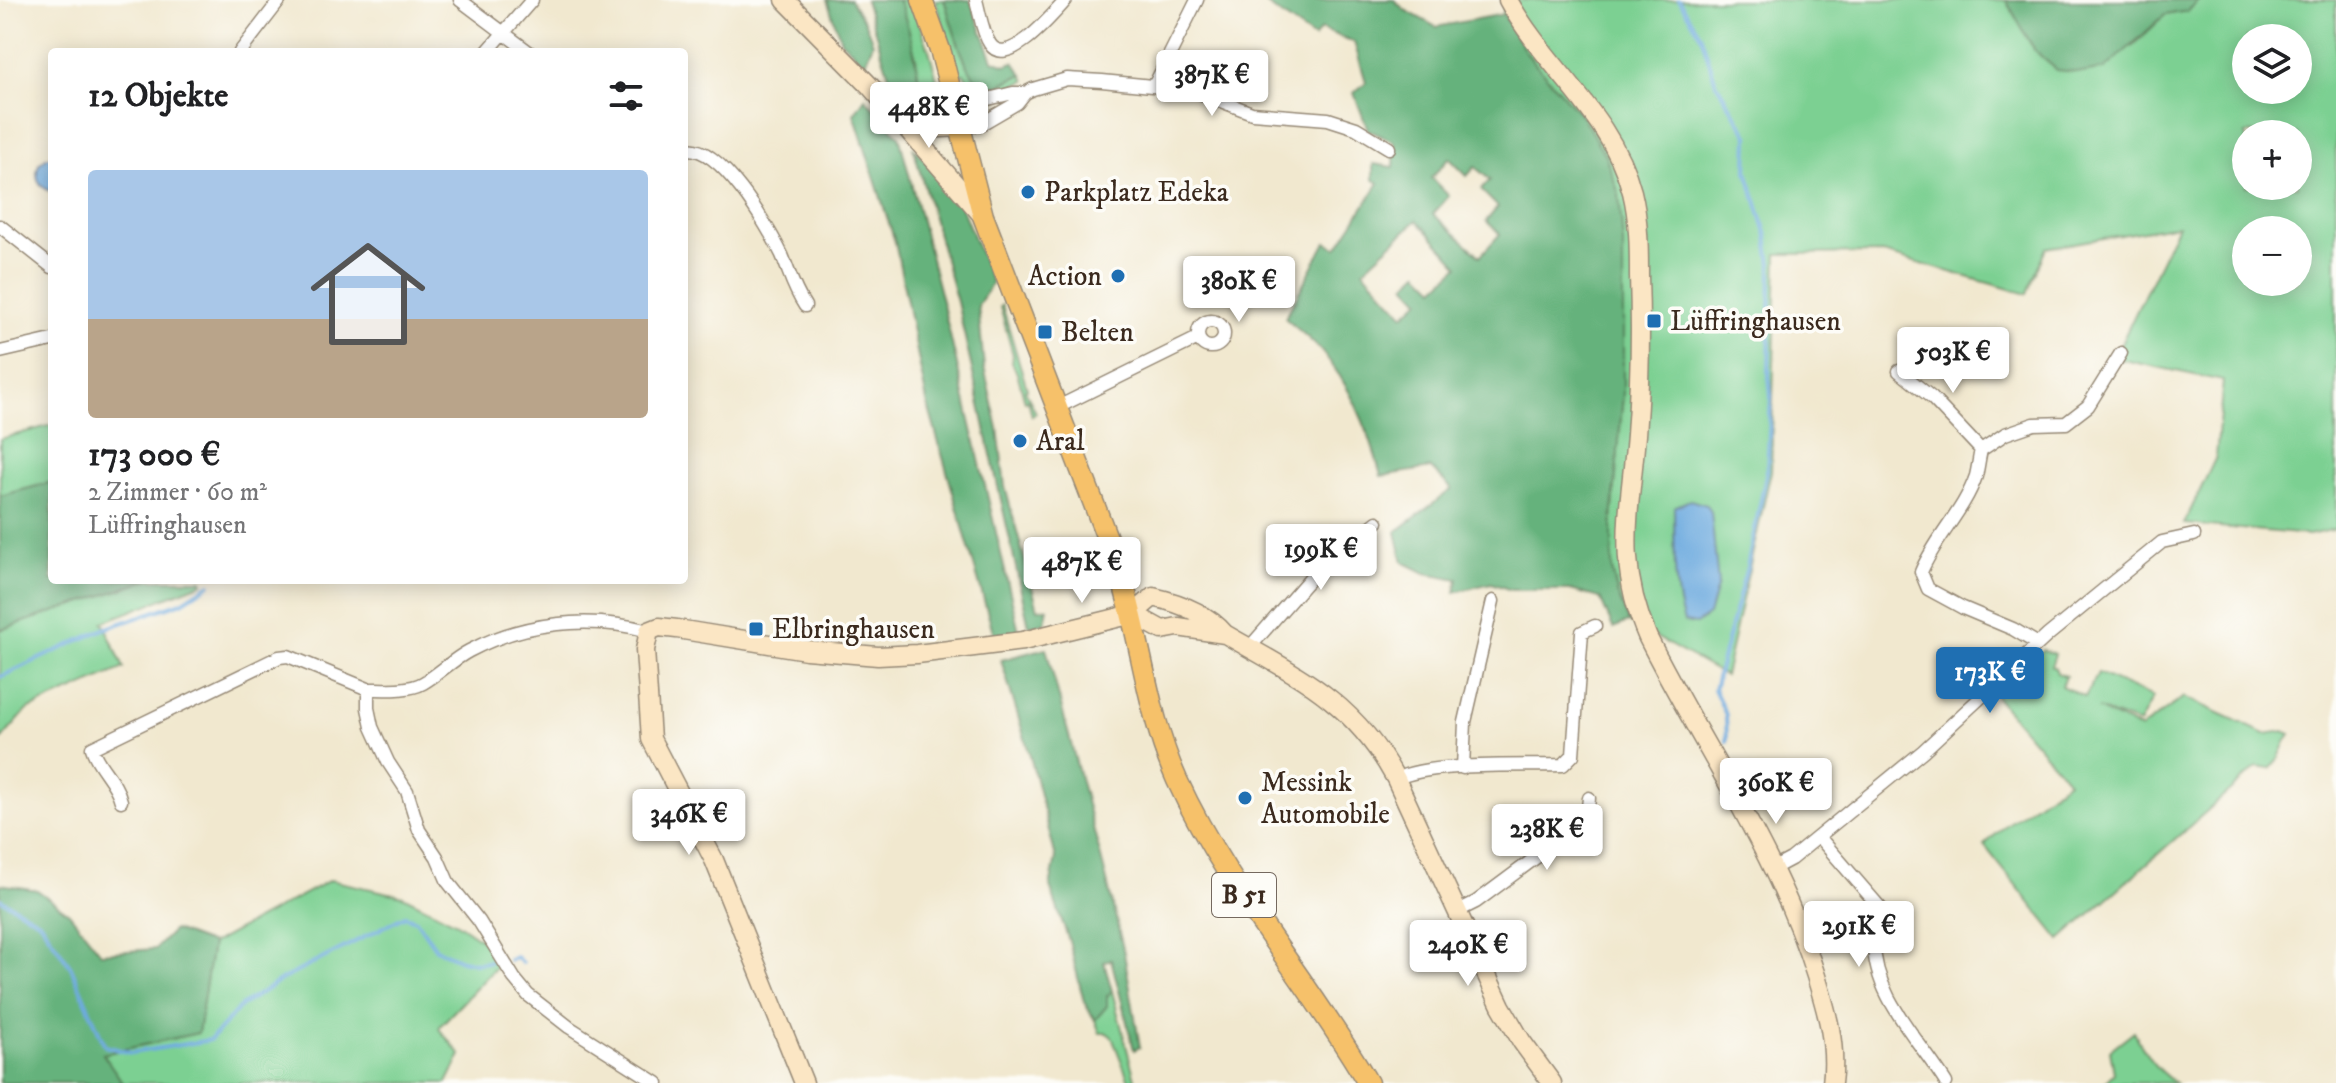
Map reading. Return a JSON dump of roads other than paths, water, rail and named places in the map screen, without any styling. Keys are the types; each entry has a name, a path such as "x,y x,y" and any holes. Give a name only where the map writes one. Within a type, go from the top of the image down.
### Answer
{"main road":[{"path":"785,0 890,107 983,216"},
{"name":"B 51","path":"922,0 941,53 983,216 1119,569 1133,614 1163,742 1191,810 1368,1083"},
{"path":"1508,0 1540,49 1604,128 1623,164 1632,191 1638,231 1640,367 1626,538 1629,583 1648,638 1774,868 1798,925 1823,1000 1834,1052 1832,1083"},
{"path":"890,107 905,112 958,117"},
{"path":"904,125 923,129 958,117"},
{"path":"804,1083 717,867 653,745 645,650 649,631 656,627 668,628 806,650 878,656 985,648 1023,641 1133,614 1153,597 1181,604 1217,624 1225,634 1315,687 1351,715 1378,748 1396,779 1501,1006 1552,1083"},
{"path":"1133,614 1162,630 1178,627 1225,634"}],"street":[{"path":"243,48 280,0"},
{"path":"460,0 524,48"},
{"path":"490,48 532,0"},
{"path":"976,0 991,45 998,50 1008,50 1024,42 1066,0"},
{"path":"1154,86 1197,0"},
{"path":"958,117 1013,93 1025,93 1067,79 1192,90 1252,113 1328,119 1356,128 1389,148"},
{"path":"958,117 981,124 1017,103 1025,93"},
{"path":"688,149 705,152 738,186 769,231 789,272 792,286 805,306"},
{"path":"0,226 48,264"},
{"path":"1056,408 1198,338"},
{"path":"0,352 48,341"},
{"path":"2038,644 1928,589 1921,572 1937,540 1963,501 1975,476 1981,450 2005,434 2034,424 2066,423 2088,406 2121,353"},
{"path":"1899,371 1932,398 1981,450"},
{"path":"1249,648 1318,569 1377,522"},
{"path":"1774,868 1791,859 1923,751 2038,644 2162,542 2194,535"},
{"path":"1463,768 1465,722 1493,601"},
{"path":"121,801 118,786 92,748 269,660 288,656 368,689 423,683 480,645 530,629 588,622 649,631"},
{"path":"1396,779 1407,773 1463,768 1563,765 1573,755 1582,632 1595,626"},
{"path":"368,689 372,727 388,762 407,791 419,830 437,857 448,882 468,905 509,971 528,995 569,1027 657,1083"},
{"path":"1456,912 1476,902 1577,827 1587,817 1589,798"},
{"path":"1819,837 1883,911 1873,937 1877,966 1898,1017 1946,1083"}],"water":[{"path":"48,157 48,190 37,177 39,164"},
{"path":"1690,500 1707,505 1711,512 1718,584 1709,615 1696,624 1684,622 1675,565 1674,507"}],"waterway":[{"path":"1679,0 1701,36 1716,83 1748,135 1747,171 1767,236 1771,265 1771,396 1767,471 1747,567 1714,689 1726,715 1727,742"},
{"path":"0,677 104,629 182,602 210,584"},
{"path":"0,899 39,921 71,967 105,1046 131,1053 210,1040 242,1005 283,979 405,916 416,920 436,949 461,960 490,962"},
{"path":"509,960 516,957 522,963"}],"place":[{"name":"Parkplatz Edeka","path":"1028,192"},
{"name":"Action","path":"1118,276"},
{"name":"Lüffringhausen","path":"1654,321"},
{"name":"Belten","path":"1045,332"},
{"name":"Aral","path":"1020,441"},
{"name":"Elbringhausen","path":"756,629"},
{"name":"Messink Automobile","path":"1245,798"}]}
